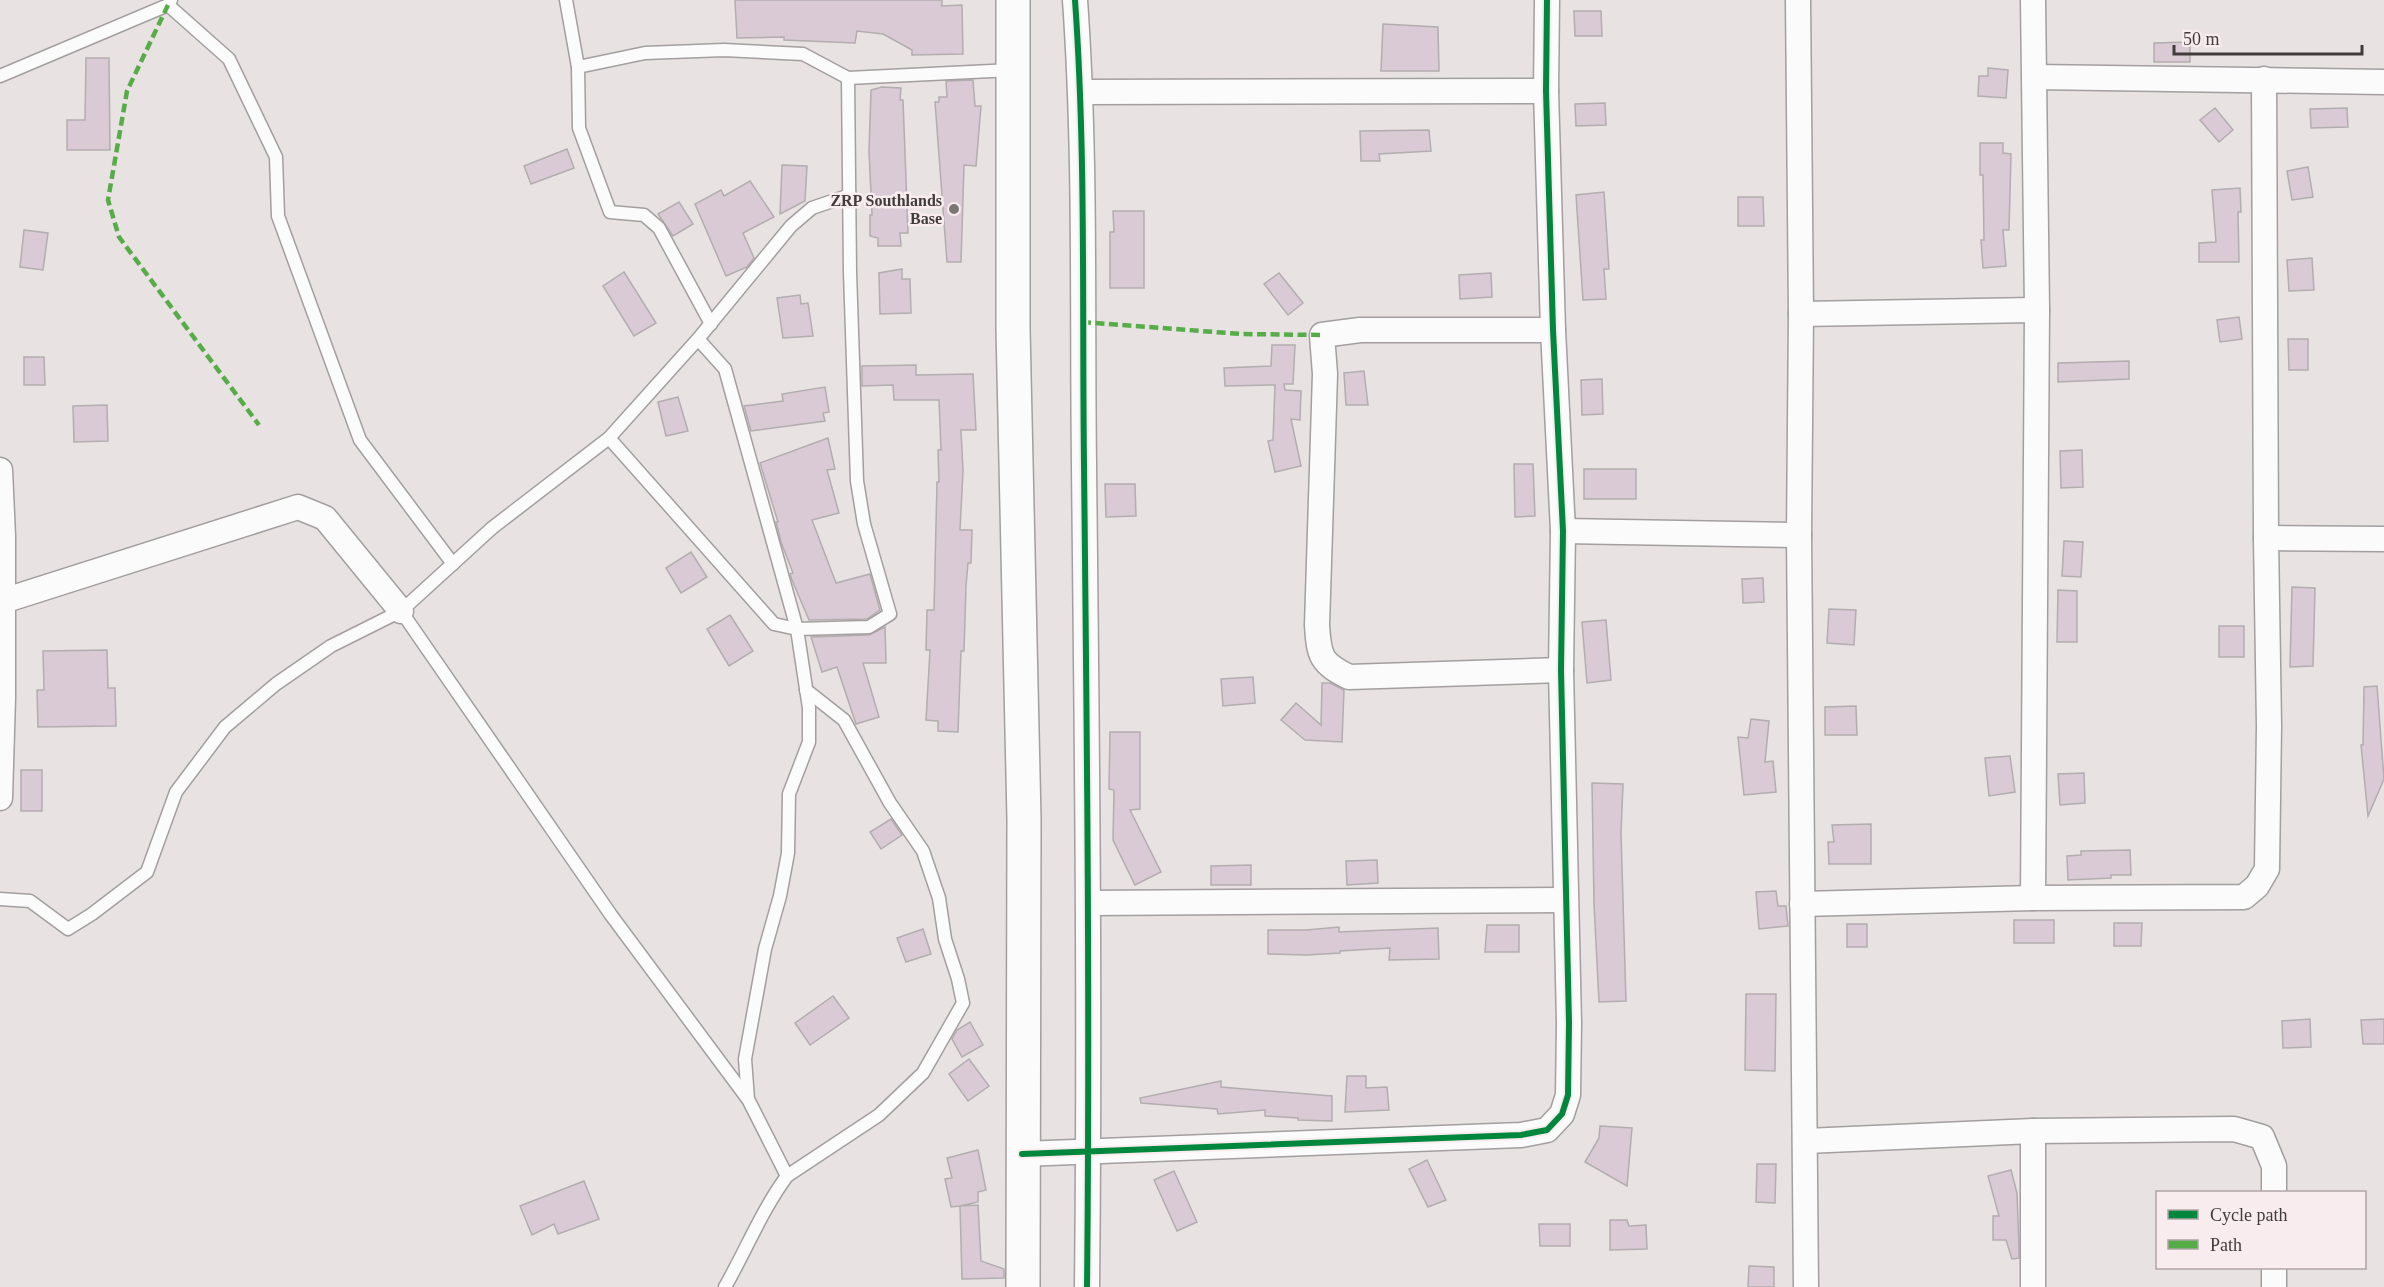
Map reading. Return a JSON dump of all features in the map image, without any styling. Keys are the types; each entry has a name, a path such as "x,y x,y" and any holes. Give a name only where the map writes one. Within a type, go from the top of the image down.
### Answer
{"street":[{"path":"1012,0 1013,329 1024,819 1023,1287"},
{"path":"1075,0 1082,92 1082,322 1089,903 1087,1287"},
{"path":"1022,1154 1521,1135 1547,1130 1562,1114 1568,1095 1569,1023 1561,670 1563,531 1552,330 1546,91 1547,0"},
{"path":"1798,0 1801,314 1799,535 1806,1287"},
{"path":"2032,0 2037,310 2033,898"},
{"path":"2035,77 2384,82"},
{"path":"1802,904 2033,898 2244,897 2257,886 2266,868 2269,726 2264,80"},
{"path":"1082,92 1546,91"},
{"path":"1801,314 2037,310"},
{"path":"1552,330 1360,330 1322,334 1325,374 1317,625 1318,648 1328,666 1349,676 1561,670"},
{"path":"0,470 3,601 0,798"},
{"path":"3,601 298,507 325,518 401,611"},
{"path":"1563,531 1799,535"},
{"path":"2266,538 2384,539"},
{"path":"1089,903 1565,900"},
{"path":"1806,1141 2033,1131 2234,1129 2262,1137 2274,1166 2274,1191"},
{"path":"2033,1131 2033,1287"},
{"path":"2274,1269 2274,1287"}],"lane":[{"path":"566,0 578,67 579,128 610,212 644,215 659,228 711,324"},
{"path":"0,76 169,3 230,59 276,157 278,216 360,440 453,564"},
{"path":"578,67 645,53 724,50 803,54 848,78 1012,70"},
{"path":"609,438 774,624 797,629 869,627 890,614 864,524 857,481 850,272 848,78"},
{"path":"0,899 30,901 68,928 92,914 147,872 176,792 225,727 276,684 331,646 401,611 492,528 609,438 711,324 791,226 812,208 850,195"},
{"path":"698,339 725,369 797,629 806,690 809,742 789,794 786,864 780,896 765,949 745,1059 748,1099"},
{"path":"401,611 611,915 748,1099 787,1176"},
{"path":"725,1287 761,1221 769,1201 787,1176 879,1115 923,1073 963,1003 945,939 939,898 923,851 890,803 844,720 806,690"}],"building":[{"path":"735,0 942,0 942,6 962,5 963,54 912,55 912,50 883,34 857,31 855,43 784,40 784,37 737,38"},
{"path":"1574,11 1601,11 1602,36 1575,36"},
{"path":"1383,24 1438,27 1439,71 1381,71"},
{"path":"2190,42 2190,62 2154,62 2154,43"},
{"path":"86,58 109,58 110,150 67,150 67,120 85,120"},
{"path":"1988,68 2008,70 2006,98 1978,96 1979,76 1988,76"},
{"path":"973,80 975,106 981,106 976,166 964,165 961,262 947,262 935,102 939,102 939,97 947,97 946,81"},
{"path":"882,87 901,88 900,100 903,100 908,233 900,233 901,246 878,246 878,238 870,236 870,215 872,215 869,151 871,90"},
{"path":"1605,103 1606,125 1576,126 1575,104"},
{"path":"2215,108 2233,130 2219,142 2200,120"},
{"path":"2347,108 2348,127 2311,128 2310,109"},
{"path":"1429,130 1431,151 1379,154 1380,161 1361,161 1360,131"},
{"path":"1980,143 2003,143 2003,153 2011,154 2009,230 2003,230 2006,266 1983,268 1981,240 1984,240 1983,175 1980,175"},
{"path":"567,149 574,168 531,184 524,166"},
{"path":"782,165 807,166 805,201 780,214"},
{"path":"2308,167 2313,197 2292,200 2287,171"},
{"path":"750,181 774,217 743,233 754,258 747,267 726,276 695,204 721,190 724,196"},
{"path":"2240,188 2239,262 2199,262 2199,243 2216,242 2212,190"},
{"path":"1604,192 1609,269 1604,269 1606,299 1583,300 1576,195"},
{"path":"1738,197 1763,197 1764,226 1738,226"},
{"path":"679,202 693,224 673,236 658,214"},
{"path":"1113,211 1144,211 1144,288 1110,288 1110,232 1114,232"},
{"path":"24,230 48,233 43,270 20,267"},
{"path":"2312,258 2314,290 2289,291 2287,260"},
{"path":"902,269 902,279 910,279 911,313 880,314 879,273"},
{"path":"624,272 656,323 634,336 603,286"},
{"path":"1279,273 1303,303 1288,315 1264,284"},
{"path":"1491,273 1492,297 1460,299 1459,275"},
{"path":"800,295 801,304 808,303 813,336 783,338 777,298"},
{"path":"2239,317 2242,339 2220,342 2217,320"},
{"path":"2288,339 2308,339 2308,370 2289,370"},
{"path":"1272,345 1295,345 1293,384 1284,384 1285,390 1301,391 1300,420 1291,419 1301,466 1275,472 1268,441 1273,440 1275,385 1225,386 1224,368 1271,366"},
{"path":"24,357 44,357 45,385 24,385"},
{"path":"2129,361 2129,379 2058,382 2058,363"},
{"path":"916,365 916,375 973,374 976,430 961,430 963,471 960,530 972,530 971,563 968,563 966,586 964,651 961,651 958,732 938,731 938,721 926,720 930,650 926,650 927,610 934,610 938,450 941,450 939,400 894,400 893,385 862,386 862,366"},
{"path":"1364,371 1368,405 1346,405 1344,373"},
{"path":"1602,379 1603,414 1582,415 1581,380"},
{"path":"825,387 829,412 823,413 825,421 751,431 744,406 783,401 782,394"},
{"path":"678,397 688,431 666,436 658,402"},
{"path":"107,405 108,441 74,442 73,406"},
{"path":"828,438 835,469 827,470 839,513 812,520 836,583 870,574 880,610 867,619 809,620 790,574 793,573 781,542 776,522 778,522 760,463"},
{"path":"2082,450 2083,487 2061,488 2060,451"},
{"path":"1514,464 1533,464 1535,516 1515,517"},
{"path":"1584,469 1636,469 1636,499 1584,499"},
{"path":"1105,484 1135,484 1136,516 1106,517"},
{"path":"2064,541 2083,542 2081,577 2062,576"},
{"path":"691,552 707,577 681,593 666,568"},
{"path":"1763,578 1764,602 1743,603 1742,579"},
{"path":"2292,587 2315,588 2313,666 2290,667"},
{"path":"2058,590 2077,591 2077,642 2057,642"},
{"path":"1829,609 1856,610 1854,645 1827,643"},
{"path":"730,615 753,651 729,666 707,629"},
{"path":"1606,620 1611,680 1587,683 1582,622"},
{"path":"2219,626 2244,626 2244,657 2219,657"},
{"path":"885,627 886,663 863,663 879,717 856,724 837,667 822,672 811,637 869,635"},
{"path":"107,650 108,688 115,688 116,726 38,727 37,690 44,690 43,651"},
{"path":"1253,677 1255,703 1223,706 1221,679"},
{"path":"1322,683 1330,683 1344,690 1342,742 1305,740 1281,720 1296,703 1321,725"},
{"path":"2377,686 2384,779 2368,816 2361,745 2363,745 2364,687"},
{"path":"1856,706 1857,735 1825,735 1825,707"},
{"path":"1751,719 1769,721 1765,762 1773,761 1776,792 1744,795 1738,737 1748,738"},
{"path":"1110,732 1140,732 1140,809 1130,810 1161,872 1135,885 1113,840 1114,790 1109,789"},
{"path":"2010,756 2015,792 1989,796 1985,758"},
{"path":"21,770 42,770 42,811 21,811"},
{"path":"2084,773 2085,803 2060,805 2058,774"},
{"path":"1592,783 1623,784 1621,833 1626,1001 1599,1002 1594,904"},
{"path":"891,819 902,835 881,849 870,832"},
{"path":"1871,824 1871,864 1829,864 1828,842 1834,842 1832,825"},
{"path":"2130,850 2131,875 2068,880 2067,856 2081,855 2081,851"},
{"path":"1377,860 1378,883 1347,885 1346,861"},
{"path":"1251,865 1251,885 1211,885 1211,866"},
{"path":"1776,891 1778,906 1786,906 1788,926 1759,929 1756,892"},
{"path":"2014,920 2054,920 2054,943 2014,943"},
{"path":"2114,923 2142,923 2141,946 2114,946"},
{"path":"1847,924 1867,924 1867,947 1847,947"},
{"path":"1487,925 1519,925 1519,952 1485,952"},
{"path":"1339,927 1339,932 1438,928 1439,959 1389,960 1390,948 1307,955 1268,954 1268,930"},
{"path":"923,929 931,954 906,962 897,938"},
{"path":"1746,994 1776,994 1775,1071 1745,1070"},
{"path":"833,996 849,1018 810,1045 795,1023"},
{"path":"2310,1019 2311,1047 2283,1048 2282,1021"},
{"path":"2384,1019 2384,1044 2363,1044 2361,1020"},
{"path":"970,1022 983,1045 962,1057 952,1039 957,1030"},
{"path":"969,1059 989,1086 968,1101 949,1074"},
{"path":"1347,1076 1366,1076 1366,1088 1387,1087 1389,1110 1345,1112"},
{"path":"1221,1081 1221,1087 1332,1096 1332,1121 1265,1116 1265,1110 1218,1114 1217,1109 1141,1103 1140,1098"},
{"path":"1600,1126 1632,1128 1627,1186 1585,1162 1599,1138"},
{"path":"978,1150 986,1190 978,1192 978,1202 951,1207 945,1179 952,1178 947,1158"},
{"path":"1427,1160 1446,1200 1428,1207 1409,1169"},
{"path":"1757,1164 1776,1164 1775,1203 1756,1202"},
{"path":"2011,1170 2017,1193 2019,1247 2019,1258 2012,1259 2006,1240 1993,1240 1993,1216 1999,1216 1988,1176"},
{"path":"1174,1171 1197,1222 1177,1231 1154,1180"},
{"path":"584,1181 599,1219 558,1234 554,1224 532,1235 520,1206"},
{"path":"978,1205 981,1261 1004,1269 1004,1278 962,1279 960,1206"},
{"path":"1610,1220 1627,1220 1629,1226 1646,1225 1647,1249 1610,1250"},
{"path":"1539,1224 1570,1224 1570,1246 1540,1246"},
{"path":"1749,1266 1774,1267 1774,1287 1748,1287"}],"marked path":[{"path":"168,5 127,91 108,200 119,237 259,425"},
{"path":"1082,322 1241,334 1322,335"}],"cycle path":[{"path":"1075,0 1081,116 1083,232 1088,979 1087,1287"},
{"path":"1022,1154 1521,1135 1547,1130 1562,1114 1568,1095 1569,1023 1561,670 1563,531 1553,330 1546,91 1547,0"}],"place":[{"name":"ZRP Southlands Base","path":"954,209"}]}
